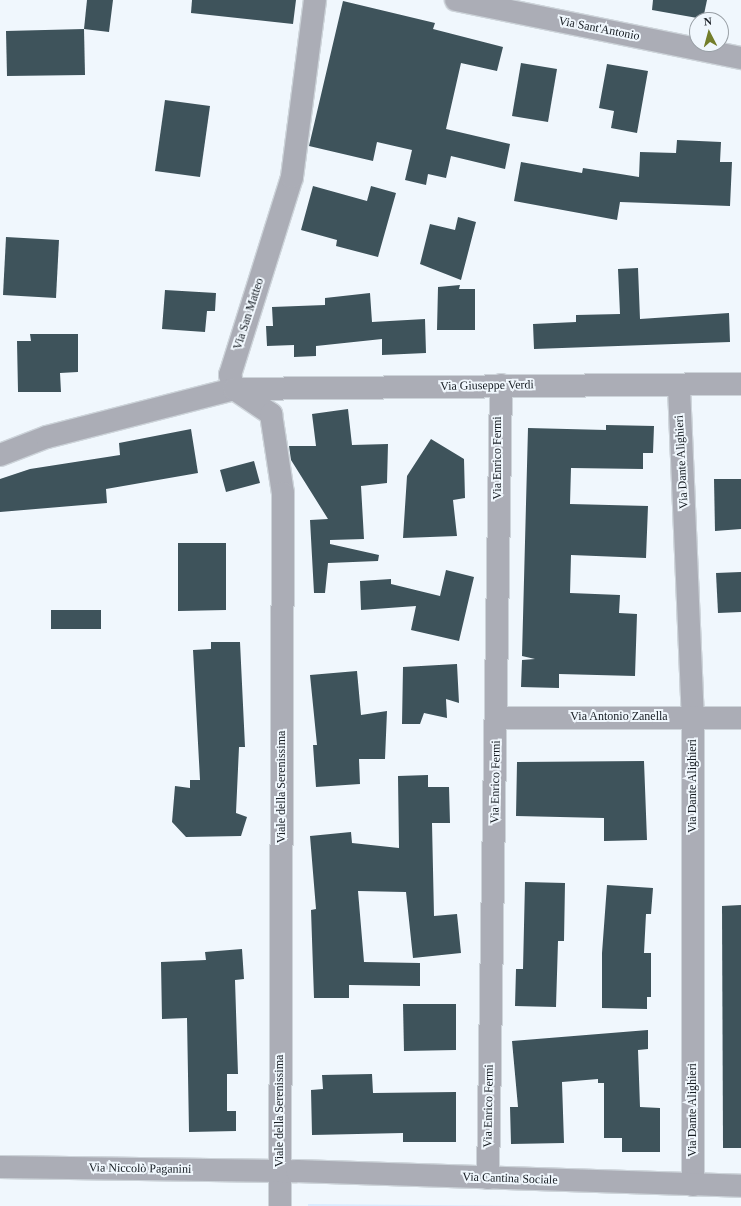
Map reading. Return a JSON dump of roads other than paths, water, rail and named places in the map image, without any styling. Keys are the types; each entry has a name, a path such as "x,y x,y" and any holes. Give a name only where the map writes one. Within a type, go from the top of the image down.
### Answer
{"street":[{"name":"Via San Matteo","path":"234,389 230,375 292,177 316,0"},
{"name":"Via Sant'Antonio","path":"456,0 741,58"},
{"name":"Via Giuseppe Verdi","path":"234,389 501,385 679,387 741,384"},
{"name":"Via Enrico Fermi","path":"488,1178 497,718 501,385"},
{"name":"Via Dante Alighieri","path":"679,387 693,717 693,1185"},
{"path":"0,455 47,437 234,389"},
{"name":"Viale della Serenissima","path":"234,389 271,414 283,493 280,1206"},
{"name":"Via Antonio Zanella","path":"497,718 741,718"},
{"name":"Via Niccolò Paganini","path":"0,1167 280,1171"},
{"name":"Via Cantina Sociale","path":"280,1171 741,1186"}]}
